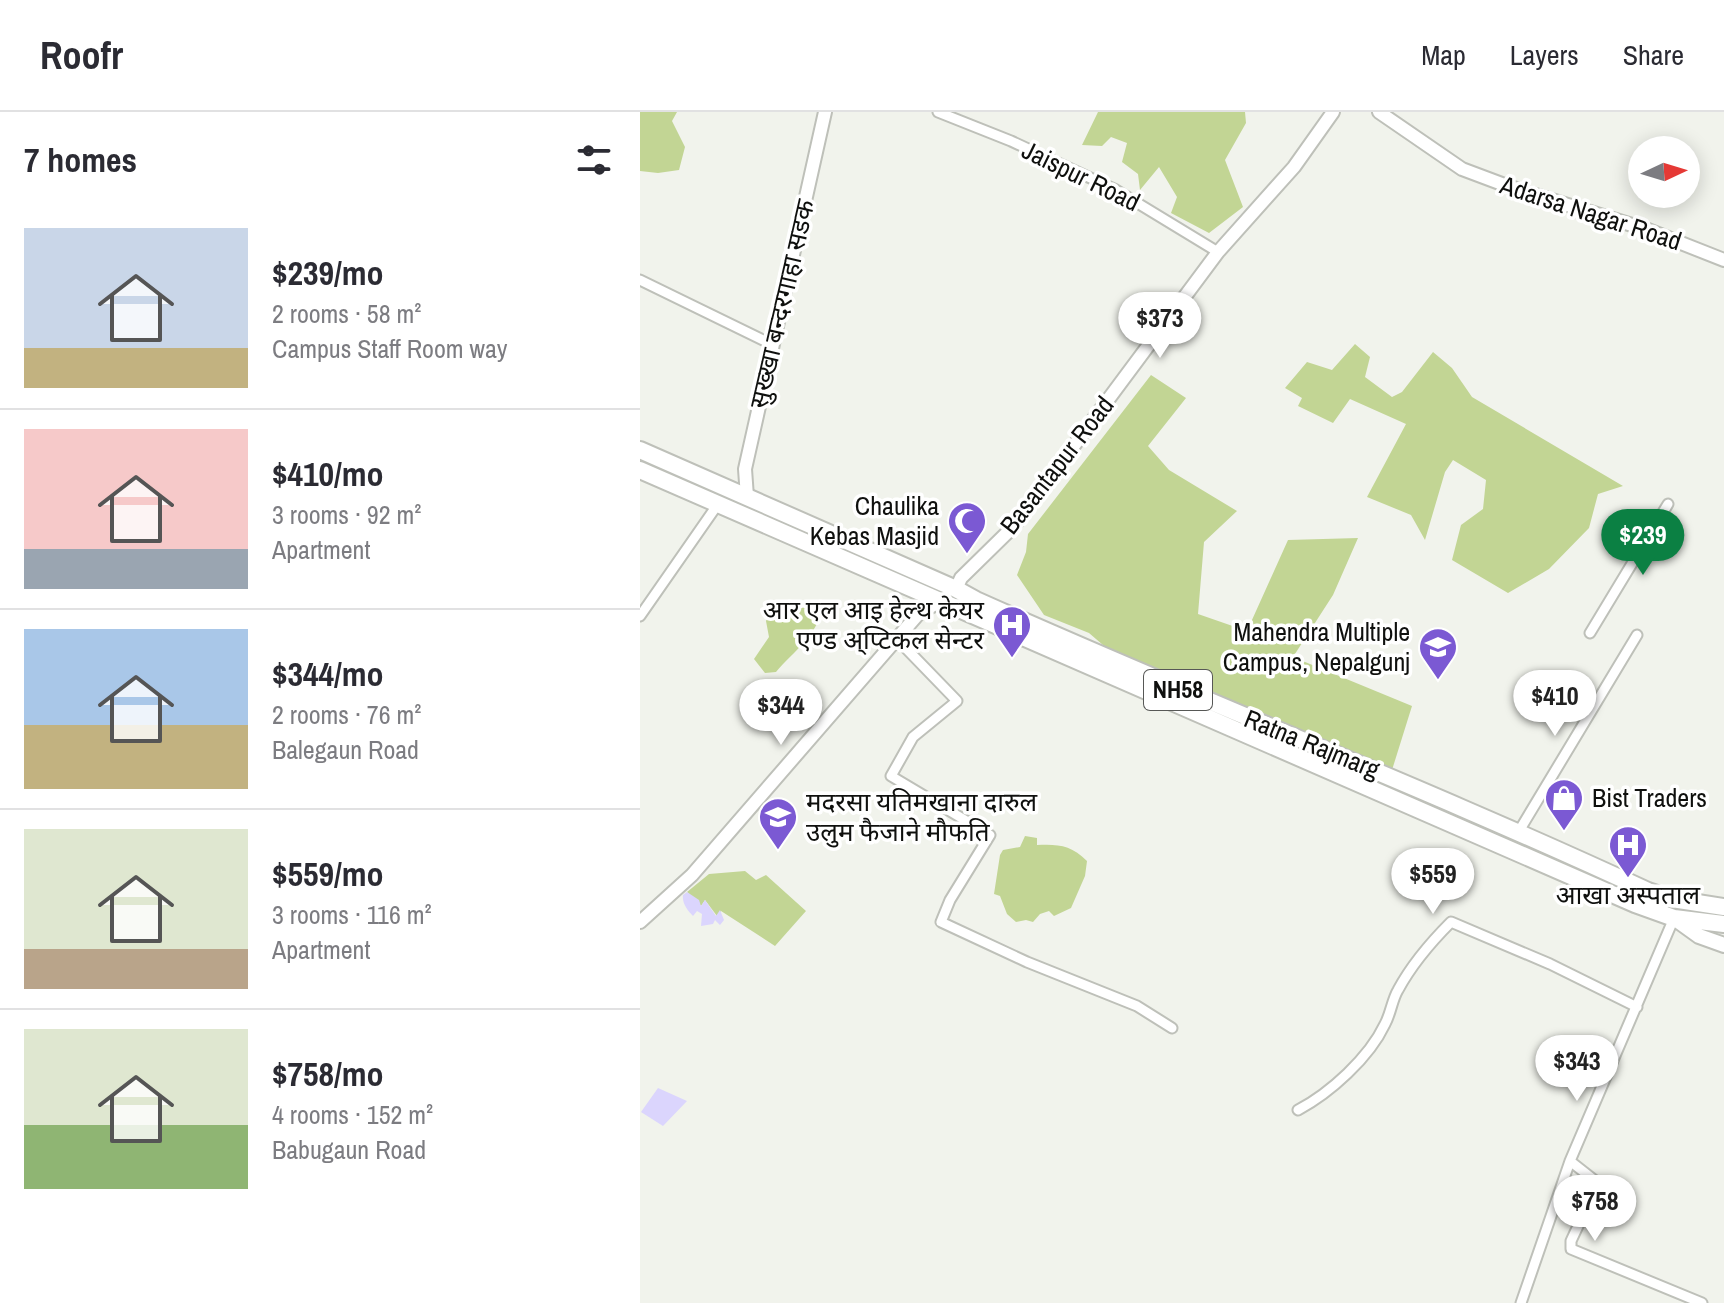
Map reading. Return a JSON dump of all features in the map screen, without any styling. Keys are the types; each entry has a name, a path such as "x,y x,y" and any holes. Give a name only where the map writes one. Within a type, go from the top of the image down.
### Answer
{"highway":[{"name":"Ratna Rajmarg","path":"640,450 1160,683 1402,781 1648,891 1672,899 1724,907"},
{"name":"Ratna Rajmarg","path":"640,470 1509,850 1674,918 1724,924"}],"main road":[{"path":"1674,918 1699,936 1724,945"}],"street":[{"name":"सुख्खा बन्दरगाहा सडक","path":"747,497 745,469 825,112"},
{"name":"Jaispur Road","path":"938,112 1011,141 1116,190 1218,252"},
{"name":"Basantapur Road","path":"956,589 961,578 1014,526 1218,252 1294,167 1333,112"},
{"name":"Adarsa Nagar Road","path":"1379,112 1462,169 1648,230 1724,260"},
{"path":"640,280 773,345"},
{"path":"640,616 718,504"},
{"path":"1590,633 1668,504"},
{"path":"640,922 692,875 920,612 940,602"},
{"path":"1525,835 1519,831 1637,635"},
{"path":"896,638 957,701 913,737 891,776 990,835 950,900 941,922 1027,962 1137,1006 1172,1028"},
{"path":"1521,1303 1570,1161 1674,918"},
{"path":"1298,1110 1323,1097 1360,1060 1385,1026 1397,992 1418,958 1451,922 1456,921 1637,1007"},
{"path":"1570,1161 1598,1183 1571,1241 1571,1249 1702,1303"}],"green space":[{"path":"640,112 677,112 672,121 685,147 679,170 658,173 640,171"},
{"path":"1098,112 1245,112 1246,123 1225,160 1243,207 1209,233 1171,213 1177,197 1159,167 1140,190 1138,174 1122,162 1127,143 1111,137 1102,146 1082,145"},
{"path":"1355,344 1370,357 1365,377 1392,397 1402,392 1433,352 1452,368 1472,397 1623,486 1598,494 1589,528 1549,569 1508,593 1452,560 1461,525 1483,509 1486,480 1453,460 1445,472 1425,540 1411,515 1367,497 1406,424 1350,399 1333,423 1298,406 1302,398 1285,388 1307,362 1332,370"},
{"path":"1151,375 1186,398 1148,446 1169,470 1237,511 1204,542 1198,614 1247,631 1288,540 1358,538 1333,595 1293,657 1412,706 1392,770 1110,651 1089,633 1044,615 1017,575 1026,552 1028,534"},
{"path":"806,602 822,604 821,614 812,632 776,672 765,673 754,659 769,637 766,621 769,614 792,613"},
{"path":"1025,836 1037,838 1037,845 1058,845 1070,849 1087,861 1085,876 1071,908 1054,916 1049,911 1040,914 1033,922 1016,922 1007,914 1000,896 994,894 1000,855 1003,850 1020,847"},
{"path":"745,871 756,880 766,875 806,911 775,946 721,911 717,916 705,900 701,906 687,892 709,874"}],"shaded area":[{"path":"687,892 699,900 701,906 705,900 716,916 720,910 724,920 720,925 715,920 713,924 701,926 702,914 697,911 693,916 684,904 683,895"},
{"path":"658,1088 687,1101 663,1126 641,1112"}],"place":[{"name":"Chaulika Kebas Masjid","path":"967,555"},
{"name":"आर एल आइ हेल्थ केयर एण्ड अ्प्टिकल सेन्टर","path":"1012,659"},
{"name":"Mahendra Multiple Campus, Nepalgunj","path":"1438,681"},
{"name":"Bist Traders","path":"1564,832"},
{"name":"मदरसा यतिमखाना दारुल उलुम फैजाने माैफति","path":"778,851"},
{"name":"आखा अस्पताल","path":"1628,879"}]}
